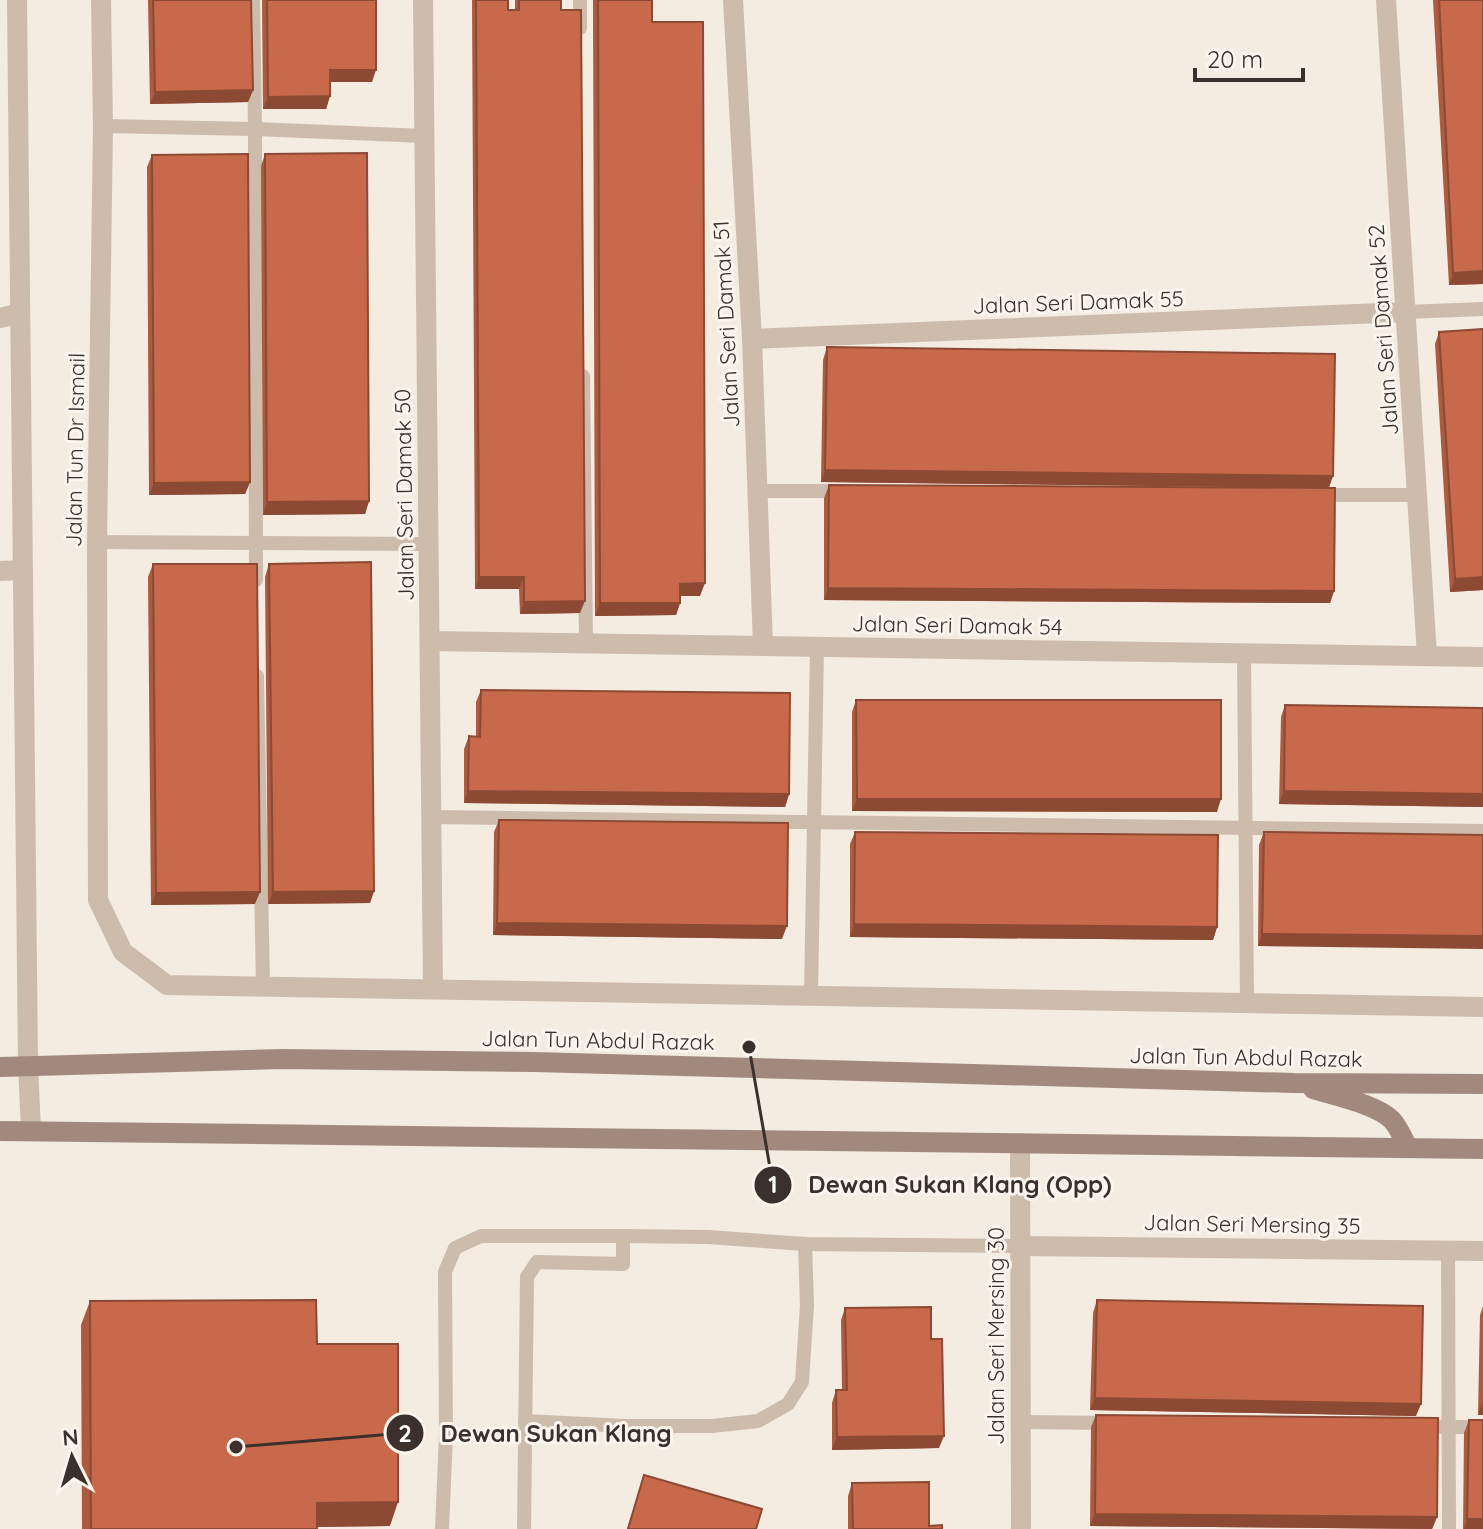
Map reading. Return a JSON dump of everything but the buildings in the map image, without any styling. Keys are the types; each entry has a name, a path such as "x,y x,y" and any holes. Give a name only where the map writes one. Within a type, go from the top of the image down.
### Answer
{"main road":[{"name":"Jalan Tun Abdul Razak","path":"0,1067 283,1059 534,1062 1294,1083 1483,1084"},
{"path":"1294,1083 1389,1117 1398,1127 1408,1148"},
{"path":"0,1131 1483,1149"}],"street":[{"path":"17,0 10,316 23,570 31,1130"},
{"name":"Jalan Tun Dr Ismail","path":"101,0 103,126 97,542 98,900 123,952 167,985 263,986"},
{"name":"Jalan Seri Damak 50","path":"423,0 433,989"},
{"name":"Jalan Seri Damak 51","path":"733,0 752,339 763,646"},
{"name":"Jalan Seri Damak 52","path":"1386,0 1427,656"},
{"name":"Jalan Seri Damak 55","path":"752,339 1406,312"},
{"path":"0,571 23,570"},
{"name":"Jalan Seri Damak 54","path":"430,641 1483,657"},
{"path":"263,986 1483,1007"},
{"name":"Jalan Seri Mersing 30","path":"1020,1143 1021,1529"},
{"name":"Jalan Seri Mersing 35","path":"1020,1246 1483,1251"}],"lane":[{"path":"253,0 256,590"},
{"path":"580,0 580,47"},
{"path":"103,126 424,136"},
{"path":"1406,312 1483,309"},
{"path":"583,361 586,643"},
{"path":"758,491 852,491"},
{"path":"1307,495 1417,495"},
{"path":"97,542 428,544"},
{"path":"811,996 817,647"},
{"path":"1244,653 1247,1003"},
{"path":"257,654 263,986"},
{"path":"431,817 1483,831"},
{"path":"442,1529 446,1434 445,1272 455,1248 481,1236 708,1237 805,1244 1020,1246"},
{"path":"524,1529 527,1277 537,1262 623,1264 623,1236"},
{"path":"525,1421 712,1426 758,1421 788,1404 802,1382 807,1305 805,1244"},
{"path":"1448,1250 1449,1529"},
{"path":"1021,1422 1132,1423"},
{"path":"1401,1426 1483,1427"}],"place":[{"name":"Dewan Sukan Klang (Opp)","path":"749,1047"},
{"name":"Dewan Sukan Klang","path":"236,1447"}]}
